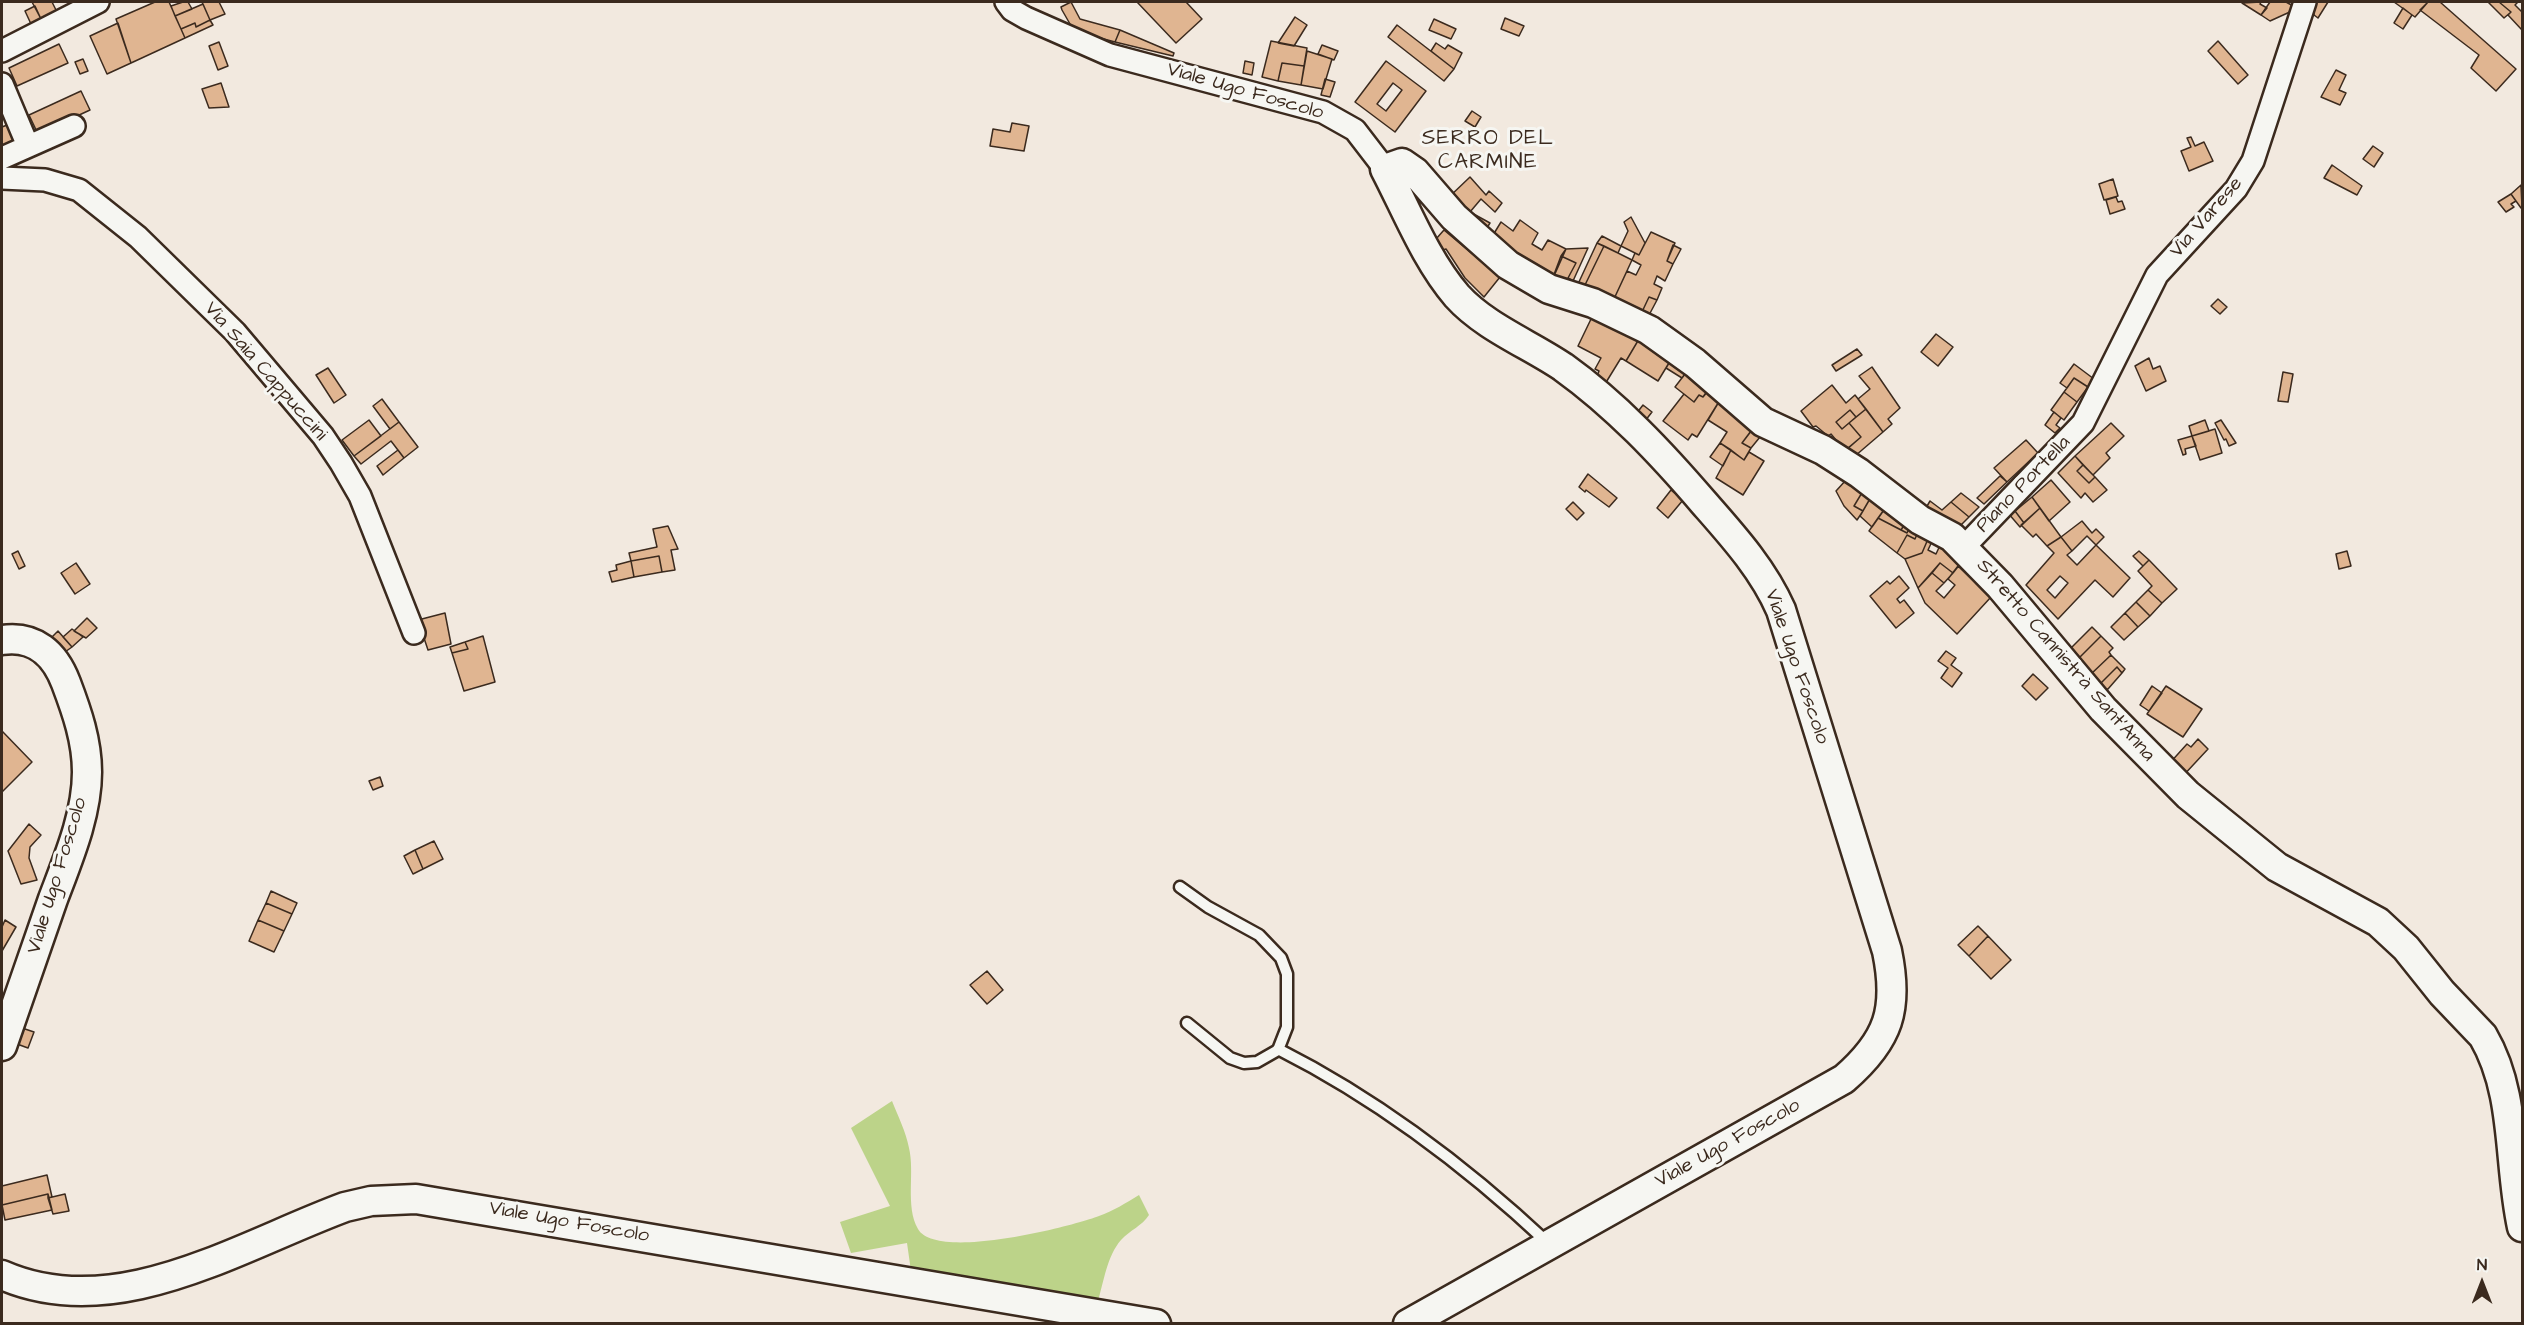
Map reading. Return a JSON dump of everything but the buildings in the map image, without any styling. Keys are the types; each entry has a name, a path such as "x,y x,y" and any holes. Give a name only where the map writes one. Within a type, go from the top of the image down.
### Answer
{"street":[{"path":"2,51 98,2"},
{"name":"Viale Ugo Foscolo","path":"1006,2 1012,10 1026,18 1110,54 1323,112 1355,130 1385,169 1434,262 1458,297 1476,312 1562,367 1617,412 1678,473 1740,543 1768,582 1785,622 1887,951 1892,976 1892,1003 1883,1031 1873,1049 1844,1079 1408,1323"},
{"name":"Via Varese","path":"2083,423 2157,275 2236,189 2253,161 2305,2"},
{"path":"2,84 28,146"},
{"path":"2,158 74,126"},
{"name":"Stretto Cannistrà Sant'Anna","path":"1385,169 1402,163 1415,172 1454,217 1508,265 1549,289 1593,303 1649,330 1695,363 1763,422 1823,450 1859,472 1920,520 1952,537 2000,586 2075,678 2188,795 2277,867 2378,922 2406,948 2442,993 2483,1036 2494,1054 2509,1117 2523,1227"},
{"name":"Via Saia Cappuccini","path":"2,178 45,180 79,190 138,237 235,332 323,436 341,464 360,496 414,633"},
{"name":"Piano Portella","path":"1964,547 2083,423"},
{"name":"Viale Ugo Foscolo","path":"2,640 25,640 39,645 53,656 62,672 78,716 85,744 87,772 85,795 69,854 2,1046"},
{"name":"Viale Ugo Foscolo","path":"2,1275 30,1292 61,1300 107,1302 129,1298 180,1283 319,1216 345,1207 371,1201 416,1199 1156,1323"}],"lane":[{"path":"1180,888 1208,907 1259,935 1281,958 1287,974 1287,1027 1278,1049 1257,1062 1244,1063 1230,1058 1187,1023"},
{"path":"1278,1049 1424,1140 1471,1176 1549,1244"}],"green space":[{"path":"892,1101 904,1130 911,1158 911,1200 914,1220 918,1229 930,1238 950,1242 976,1242 1034,1233 1099,1216 1139,1195 1149,1215 1116,1246 1109,1261 1098,1301 911,1271 907,1243 851,1253 840,1222 890,1206 851,1128"}],"district":[{"name":"SERRO DEL CARMINE","path":"1488,152"}]}
